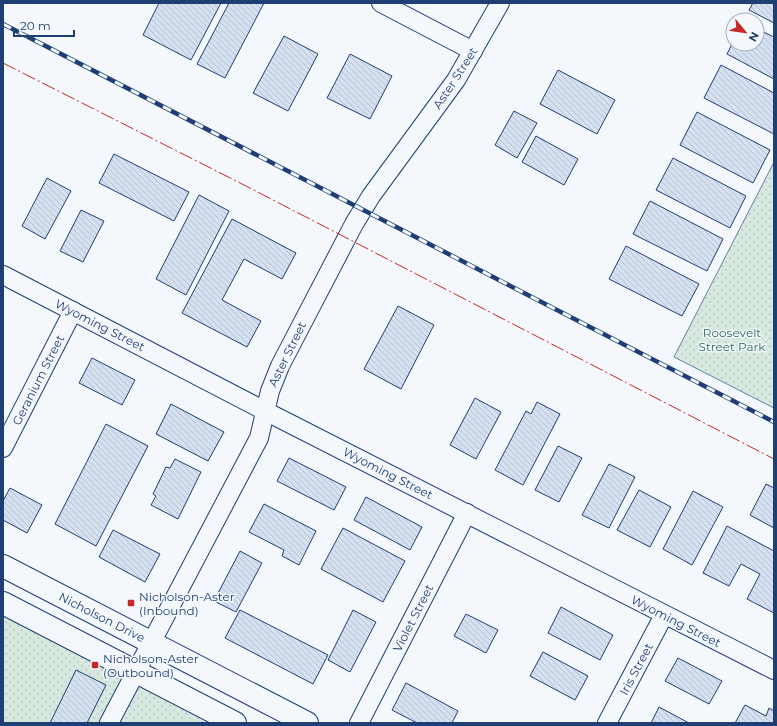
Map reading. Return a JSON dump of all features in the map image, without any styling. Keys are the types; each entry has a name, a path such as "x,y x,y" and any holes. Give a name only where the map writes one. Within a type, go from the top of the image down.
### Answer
{"main road":[{"name":"Nicholson Drive","path":"3,566 307,723"},
{"path":"3,603 235,723"}],"street":[{"path":"381,3 473,51"},
{"name":"Aster Street","path":"109,723 259,438 270,391 280,366 354,224 371,196 440,103 473,51 500,3"},
{"name":"Wyoming Street","path":"3,275 664,615 774,670"},
{"name":"Geranium Street","path":"3,448 73,311"},
{"name":"Violet Street","path":"359,723 466,513"},
{"name":"Iris Street","path":"608,723 664,615"}],"green space":[{"name":"Roosevelt Street Park","path":"774,162 774,408 674,357"},
{"path":"3,604 235,723 3,723"}],"building":[{"path":"159,3 221,3 191,60 143,35"},
{"path":"229,3 264,3 225,78 197,64"},
{"path":"753,3 774,3 774,23 765,18 765,12 753,12 749,10"},
{"path":"765,33 774,37 774,79 727,54 728,52 765,52"},
{"path":"284,36 318,54 288,111 253,93"},
{"path":"350,54 392,76 370,119 327,98"},
{"path":"721,65 774,93 774,134 704,98"},
{"path":"558,70 615,100 597,134 540,104"},
{"path":"514,111 537,123 517,158 495,145"},
{"path":"697,112 770,150 753,183 680,145"},
{"path":"536,136 578,159 564,185 522,162"},
{"path":"114,154 189,192 174,221 99,183"},
{"path":"673,158 746,196 730,228 656,190"},
{"path":"47,178 71,191 45,239 22,226"},
{"path":"199,195 229,211 186,295 156,279"},
{"path":"650,201 723,239 707,271 633,234"},
{"path":"81,210 104,221 83,262 60,251"},
{"path":"232,219 296,253 282,279 244,259 222,300 261,321 247,347 182,313"},
{"path":"626,246 699,284 682,316 609,279"},
{"path":"398,306 434,325 401,389 364,369"},
{"path":"92,358 135,380 122,405 79,383"},
{"path":"475,398 501,412 476,459 450,445"},
{"path":"537,402 560,414 523,485 495,470 526,411 531,414"},
{"path":"171,404 224,432 208,461 156,434"},
{"path":"106,424 148,446 96,546 55,524"},
{"path":"558,446 582,458 559,502 535,490"},
{"path":"289,458 346,487 334,510 277,481"},
{"path":"175,459 201,472 178,519 151,505 156,496 153,494 166,467 170,468"},
{"path":"609,464 635,477 609,528 582,515"},
{"path":"766,484 774,488 774,528 750,515"},
{"path":"10,488 42,505 27,533 3,520 3,501"},
{"path":"639,490 671,507 650,547 617,530"},
{"path":"693,491 723,507 692,565 663,549"},
{"path":"366,497 422,527 410,550 354,520"},
{"path":"264,504 316,531 299,565 282,556 284,550 249,532"},
{"path":"727,526 774,551 774,613 747,599 760,574 741,564 729,586 703,573"},
{"path":"343,528 405,561 383,602 321,569"},
{"path":"113,530 160,554 145,582 99,557"},
{"path":"240,551 262,563 236,612 214,601"},
{"path":"561,607 613,635 600,660 548,633"},
{"path":"240,610 328,655 313,684 225,638"},
{"path":"353,610 376,622 350,672 328,660"},
{"path":"466,614 498,630 486,653 454,636"},
{"path":"543,652 588,676 575,700 530,676"},
{"path":"678,658 722,681 709,704 665,681"},
{"path":"76,670 106,685 87,723 50,723"},
{"path":"406,683 458,711 452,723 417,723 392,710"},
{"path":"745,705 766,716 769,708 774,711 774,723 735,723"},
{"path":"659,707 689,723 651,723"}],"railway":[{"path":"3,24 774,422"}],"power":[{"path":"3,63 246,186 774,459"}],"place":[{"name":"Nicholson-Aster (Inbound)","path":"131,603"},
{"name":"Nicholson-Aster (Outbound)","path":"95,665"}]}
